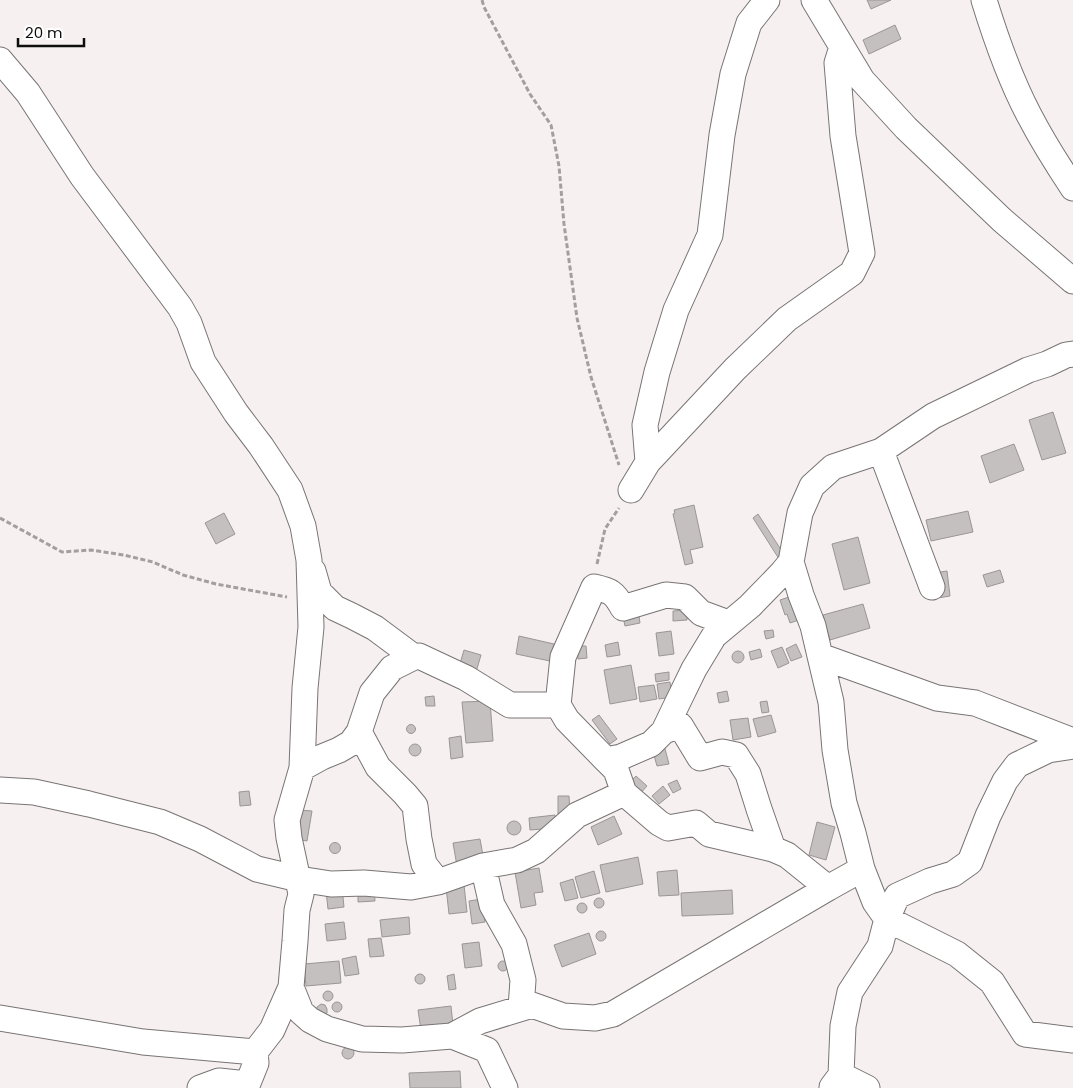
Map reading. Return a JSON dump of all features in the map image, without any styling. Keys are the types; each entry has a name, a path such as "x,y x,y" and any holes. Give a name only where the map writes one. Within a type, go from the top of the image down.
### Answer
{"street":[{"path":"648,462 645,425 657,372 676,310 710,236 722,134 733,74 749,23 767,0"},
{"path":"814,0 862,80 906,128 1002,220 1073,281"},
{"path":"984,0 1005,62 1028,114 1053,158 1073,188"},
{"path":"631,490 648,462 735,368 786,319 852,272 862,253 843,136 837,63 842,47"},
{"path":"0,60 28,93 82,176 180,307 189,323 203,362 290,490 303,526 309,560 319,592 334,608 374,628 414,657"},
{"path":"1073,354 1028,370 932,416 881,452 833,467 812,486 800,513 791,562 820,656 830,702 835,750 844,803 862,869 875,902 888,919 957,954 992,982 1025,1034 1073,1040"},
{"path":"881,452 932,587"},
{"path":"200,1088 220,1081 246,1086 256,1063 255,1052 272,1030 291,987 297,910 302,894 289,838 287,820 302,768 305,688 310,627 309,560"},
{"path":"664,731 694,669 714,636 728,622 750,606 791,562"},
{"path":"728,622 701,613 686,597 666,595 623,608 616,594 594,587 563,657 558,706 567,720 616,770 624,793 659,823 668,828 696,823 709,834 773,849 787,855 828,888"},
{"path":"302,768 350,743 359,732 372,693 392,668 414,657 419,656 466,678 510,705 558,706"},
{"path":"820,656 937,698 975,703 1073,741"},
{"path":"606,760 621,757 650,744 664,731 680,725 700,758 722,752 736,755 748,774 773,849"},
{"path":"359,732 378,767 415,806 424,864 438,882"},
{"path":"867,1088 836,1081 843,1026 850,992 880,946 897,896 930,881 952,874 970,862 988,816 1005,781 1017,765 1048,750 1073,746"},
{"path":"0,790 34,792 160,822 200,839 257,869 299,879 331,884 364,883 411,887 438,882 483,866 517,860 536,851 577,815 624,793"},
{"path":"483,866 492,905 514,944 523,980 520,1008"},
{"path":"291,987 301,1012 310,1020 362,1039 402,1040 452,1036 480,1021 532,1004 563,1016 595,1018 613,1014 862,869"},
{"path":"0,1018 143,1042 255,1052"},
{"path":"452,1036 487,1050 505,1088"}],"path":[{"path":"482,0 530,94 551,125 559,166 564,224 577,318 591,377 618,464 631,490 605,529 598,555 594,587"},
{"path":"0,518 62,552 91,550 124,555 154,562 183,575 216,584 310,601"}],"building":[{"path":"867,0 891,0 871,9"},
{"path":"895,25 901,39 869,54 863,40"},
{"path":"1053,412 1066,453 1042,460 1029,420"},
{"path":"1014,444 1024,470 990,483 981,456"},
{"path":"694,505 703,547 690,550 693,563 685,565 673,514 675,513 674,510"},
{"path":"968,511 973,532 931,541 926,520"},
{"path":"224,513 235,534 216,544 205,523"},
{"path":"758,514 787,559 781,562 753,518"},
{"path":"858,537 870,583 844,590 832,544"},
{"path":"1000,570 1004,582 987,587 983,575"},
{"path":"947,571 950,596 938,598 934,573"},
{"path":"795,595 802,619 790,623 780,600"},
{"path":"863,604 870,628 830,640 823,615"},
{"path":"638,609 640,623 625,626 622,612"},
{"path":"687,610 687,620 673,621 673,611"},
{"path":"773,630 774,637 766,639 764,631"},
{"path":"671,631 674,654 659,656 656,633"},
{"path":"519,636 554,644 550,661 516,654"},
{"path":"618,642 620,655 607,657 605,645"},
{"path":"796,644 802,657 791,661 786,649"},
{"path":"577,646 586,646 587,658 578,659"},
{"path":"782,647 789,663 778,668 771,651"},
{"path":"760,649 762,657 751,660 749,652"},
{"path":"464,650 481,655 476,672 459,667"},
{"path":"736,651 740,651 744,657 740,663 736,663 732,659 732,655"},
{"path":"631,665 637,699 610,704 604,670"},
{"path":"669,672 669,680 656,682 655,674"},
{"path":"670,682 672,697 659,699 657,684"},
{"path":"654,685 657,699 640,702 638,687"},
{"path":"727,691 729,701 719,703 717,693"},
{"path":"434,696 435,706 426,706 425,697"},
{"path":"490,701 493,741 466,743 462,702"},
{"path":"767,701 769,712 762,713 760,702"},
{"path":"599,715 617,739 610,744 592,720"},
{"path":"771,715 776,732 758,737 753,719"},
{"path":"748,718 751,737 733,740 730,720"},
{"path":"411,724 416,729 411,734 406,729"},
{"path":"461,736 463,757 451,759 449,738"},
{"path":"415,744 421,750 415,756 409,750"},
{"path":"664,745 669,764 657,766 652,748"},
{"path":"636,776 647,786 639,795 628,784"},
{"path":"677,780 681,789 673,793 668,784"},
{"path":"663,786 670,795 659,804 652,796"},
{"path":"249,791 251,805 240,806 239,792"},
{"path":"558,796 569,796 570,813 558,814"},
{"path":"300,810 312,811 307,841 295,839"},
{"path":"555,815 556,828 530,830 529,818"},
{"path":"614,816 622,834 598,845 591,827"},
{"path":"514,821 519,823 521,828 519,833 514,835 509,833 507,828 509,823"},
{"path":"817,822 835,827 826,860 809,855"},
{"path":"480,839 484,861 457,866 453,843"},
{"path":"335,842 341,848 335,854 329,848"},
{"path":"638,857 643,884 606,892 600,865"},
{"path":"539,868 543,892 534,893 536,905 521,908 515,872"},
{"path":"677,870 679,895 659,896 657,872"},
{"path":"594,871 600,893 581,898 575,877"},
{"path":"573,879 578,898 565,901 560,883"},
{"path":"464,885 467,912 449,914 446,887"},
{"path":"342,888 344,907 328,909 326,891"},
{"path":"374,889 375,901 358,902 358,890"},
{"path":"732,890 733,914 682,916 681,893"},
{"path":"597,898 601,898 604,903 603,907 597,908 594,905 594,901"},
{"path":"482,899 485,922 472,924 469,901"},
{"path":"582,903 587,908 582,913 577,908"},
{"path":"409,917 410,934 382,937 380,920"},
{"path":"344,922 346,939 327,941 325,924"},
{"path":"599,931 603,931 606,936 605,940 599,941 596,938 596,934"},
{"path":"589,933 596,954 562,967 554,945"},
{"path":"381,938 384,956 370,957 368,939"},
{"path":"479,942 482,966 465,968 462,944"},
{"path":"356,956 359,974 345,976 342,959"},
{"path":"339,961 341,983 306,986 304,964"},
{"path":"501,961 505,961 508,966 507,970 501,971 498,968 498,964"},
{"path":"418,974 422,974 425,979 424,983 418,984 415,981 415,977"},
{"path":"454,974 456,989 449,990 447,976"},
{"path":"326,991 330,991 333,996 332,1000 326,1001 323,998 323,994"},
{"path":"337,1002 342,1007 337,1012 332,1007"},
{"path":"321,1004 325,1005 327,1009 327,1013 323,1015 316,1011 317,1007"},
{"path":"451,1006 453,1025 421,1030 418,1010"},
{"path":"350,1047 353,1048 353,1058 346,1059 343,1058 342,1051 343,1048"},
{"path":"460,1071 461,1088 410,1088 409,1073"}]}
